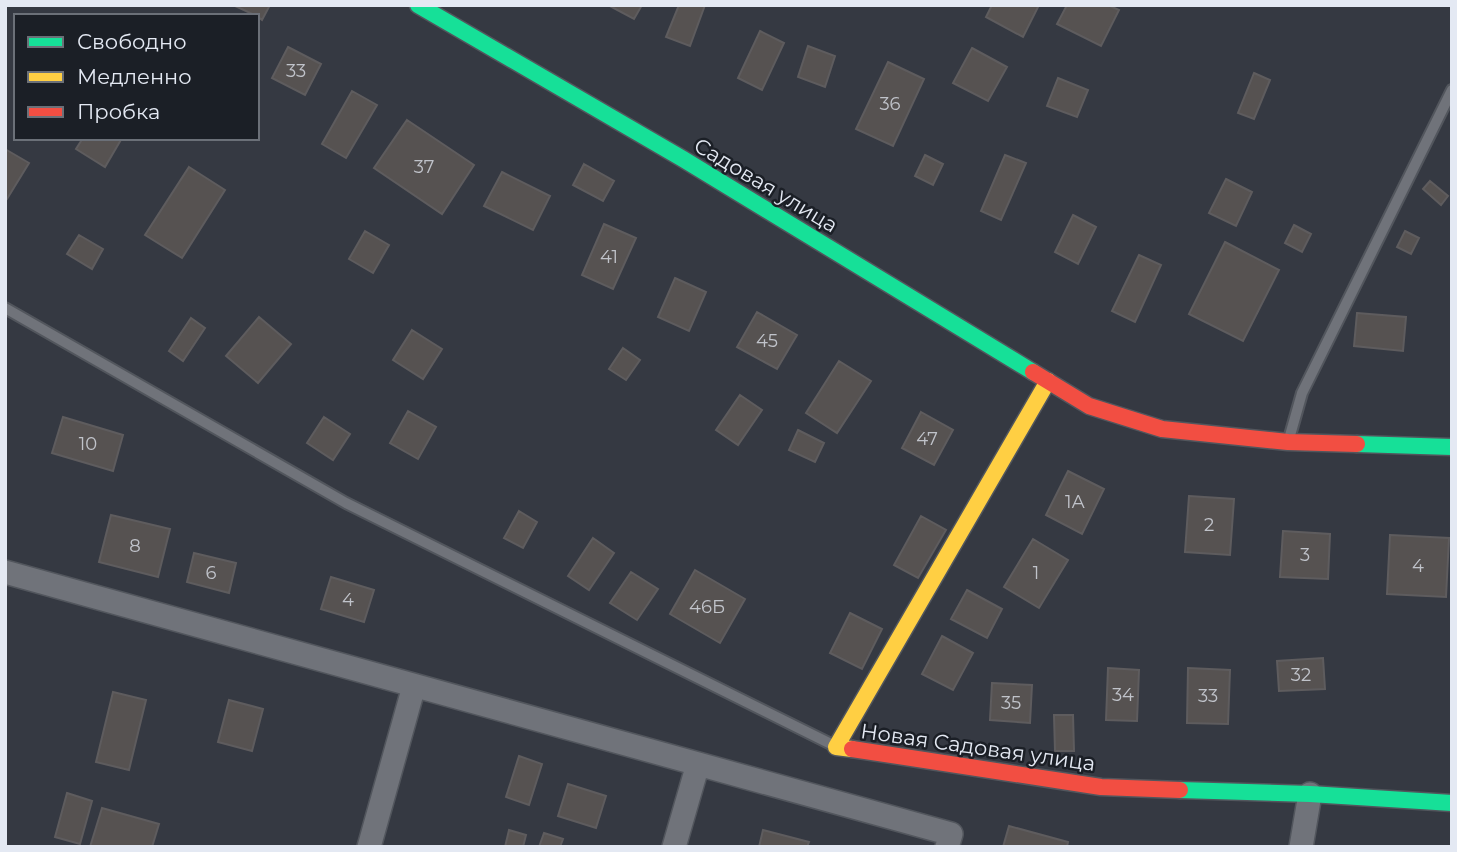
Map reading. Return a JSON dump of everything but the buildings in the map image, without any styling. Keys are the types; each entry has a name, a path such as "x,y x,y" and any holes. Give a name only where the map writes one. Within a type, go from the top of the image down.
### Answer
{"street":[{"name":"Садовая улица","path":"418,5 683,159 1089,406 1162,429 1288,442"},
{"name":"Новая Садовая улица","path":"1048,381 836,747 1101,787 1310,794 1452,803"},
{"path":"1288,442 1452,447"},
{"path":"5,572 951,834 947,847"},
{"path":"369,847 414,685"},
{"path":"674,847 698,764"},
{"path":"1301,847 1310,794"}],"lane":[{"path":"1288,442 1302,393 1452,90"},
{"path":"5,308 346,503 836,747"}],"traffic: fast":[{"path":"418,5 683,159 1033,372"},
{"path":"1357,444 1452,447"},
{"path":"1180,790 1310,794 1452,803"}],"traffic: slow":[{"path":"852,749 836,747 1048,381"}],"traffic: jam":[{"path":"1033,372 1089,406 1162,429 1288,442 1357,444"},
{"path":"852,749 1101,787 1180,790"}]}
